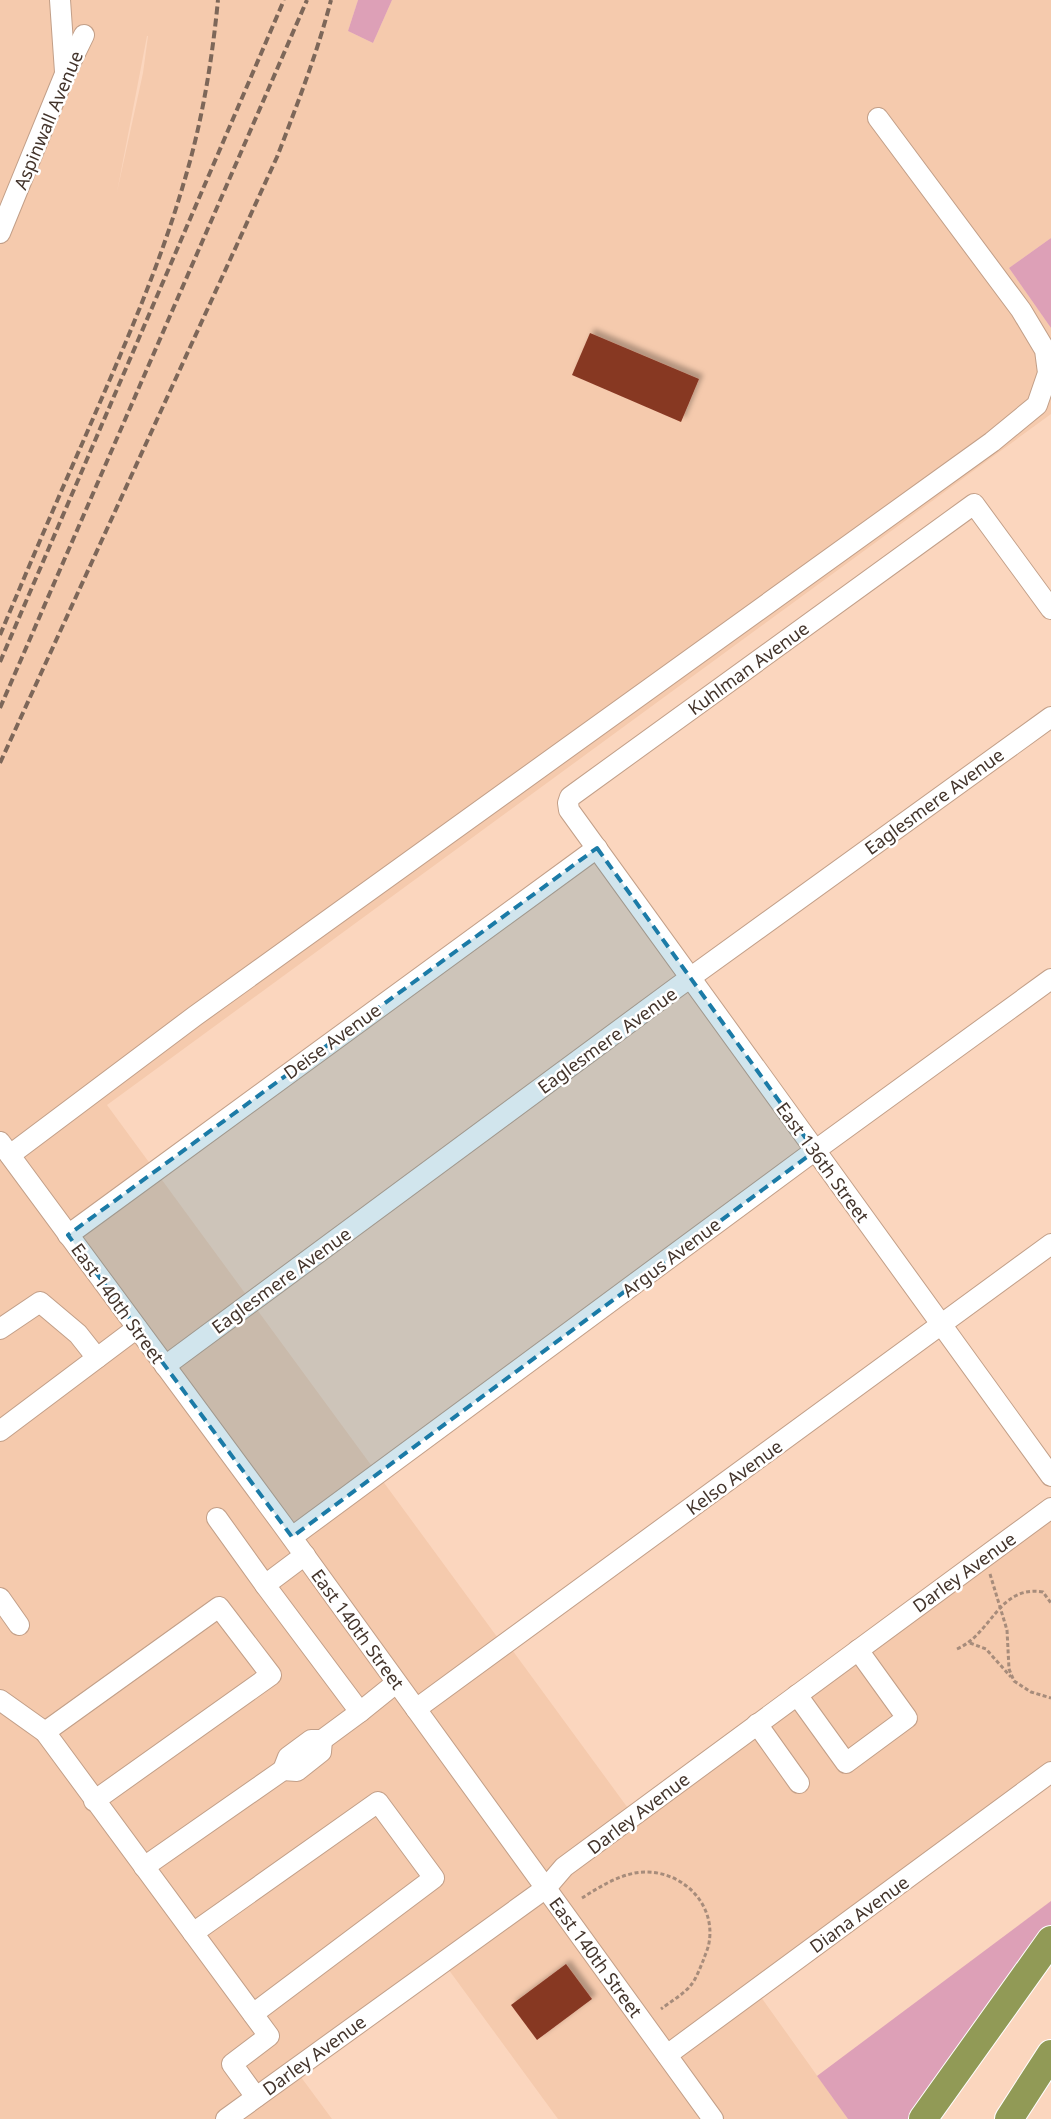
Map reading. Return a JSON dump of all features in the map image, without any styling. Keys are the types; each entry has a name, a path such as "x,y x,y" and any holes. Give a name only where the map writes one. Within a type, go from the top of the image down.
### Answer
{"highway":[{"path":"923,2119 1051,1940"},
{"path":"1009,2119 1051,2054"}],"street":[{"path":"60,0 66,74"},
{"name":"Aspinwall Avenue","path":"0,233 84,35"},
{"path":"5,1148 195,1016 992,442 1037,405 1048,373 1045,350 1021,310 878,118"},
{"name":"Kuhlman Avenue","path":"597,848 569,810 568,803 570,797 974,504 1051,609"},
{"name":"Eaglesmere Avenue","path":"165,1366 690,978 1051,717"},
{"name":"East 136th Street","path":"597,848 1051,1476"},
{"name":"Deise Avenue","path":"68,1235 597,848"},
{"name":"Argus Avenue","path":"292,1537 1051,979"},
{"name":"East 140th Street","path":"5,1148 292,1537 667,2055 707,2117"},
{"name":"Kelso Avenue","path":"416,1709 1051,1244"},
{"path":"0,1329 40,1302 78,1334 97,1358"},
{"path":"0,1431 137,1328"},
{"name":"Darley Avenue","path":"226,2119 546,1888 564,1867 1051,1508"},
{"path":"217,1518 360,1712"},
{"path":"265,1585 305,1555"},
{"path":"0,1598 19,1625"},
{"path":"45,1732 219,1607 271,1676 94,1801"},
{"path":"797,1695 846,1763 899,1724 907,1718 858,1650"},
{"path":"144,1867 283,1770 297,1771 321,1752 322,1740 396,1683"},
{"path":"0,1700 45,1732 269,2036 232,2064 256,2097"},
{"path":"757,1724 799,1783"},
{"name":"Diana Avenue","path":"667,2055 1051,1772"},
{"path":"193,1933 378,1802 434,1878 253,2014"}],"path":[{"path":"990,1573 1007,1630 1009,1669 1014,1681"},
{"path":"957,1649 970,1643 1009,1599 1032,1590 1044,1592 1051,1603"},
{"path":"970,1643 986,1649 1014,1681 1031,1692 1051,1698"},
{"path":"582,1898 622,1877 645,1872 669,1875 688,1886 700,1900 708,1919 709,1942 701,1966 691,1986 661,2009"}],"highlighted area":[{"path":"597,848 815,1151 292,1537 68,1235"}],"shaded area":[{"path":"0,0 358,0 348,31 373,43 392,0 1051,0 1051,238 1009,268 1051,328 1051,414 107,1105 503,1645 507,1643 633,1815 1051,1508 1051,1772 756,1990 848,2119 558,2119 443,1962 295,2069 332,2119 0,2119 0,1159 523,1857 0,1142","holes":["148,36 143,73 117,192"]},
{"path":"358,0 392,0 373,43 348,31"},
{"path":"1051,238 1051,328 1009,268"},
{"path":"1051,1901 1051,1940 923,2119 848,2119 817,2076"}],"building":[{"path":"590,333 699,379 681,422 572,375"},
{"path":"566,1964 592,1999 537,2040 511,2005"}],"railway":[{"path":"0,635 124,347 174,216 201,115 213,46 218,0"},
{"path":"0,662 284,0"},
{"path":"0,708 307,0"},
{"path":"0,763 277,157 313,60 331,0"}]}
